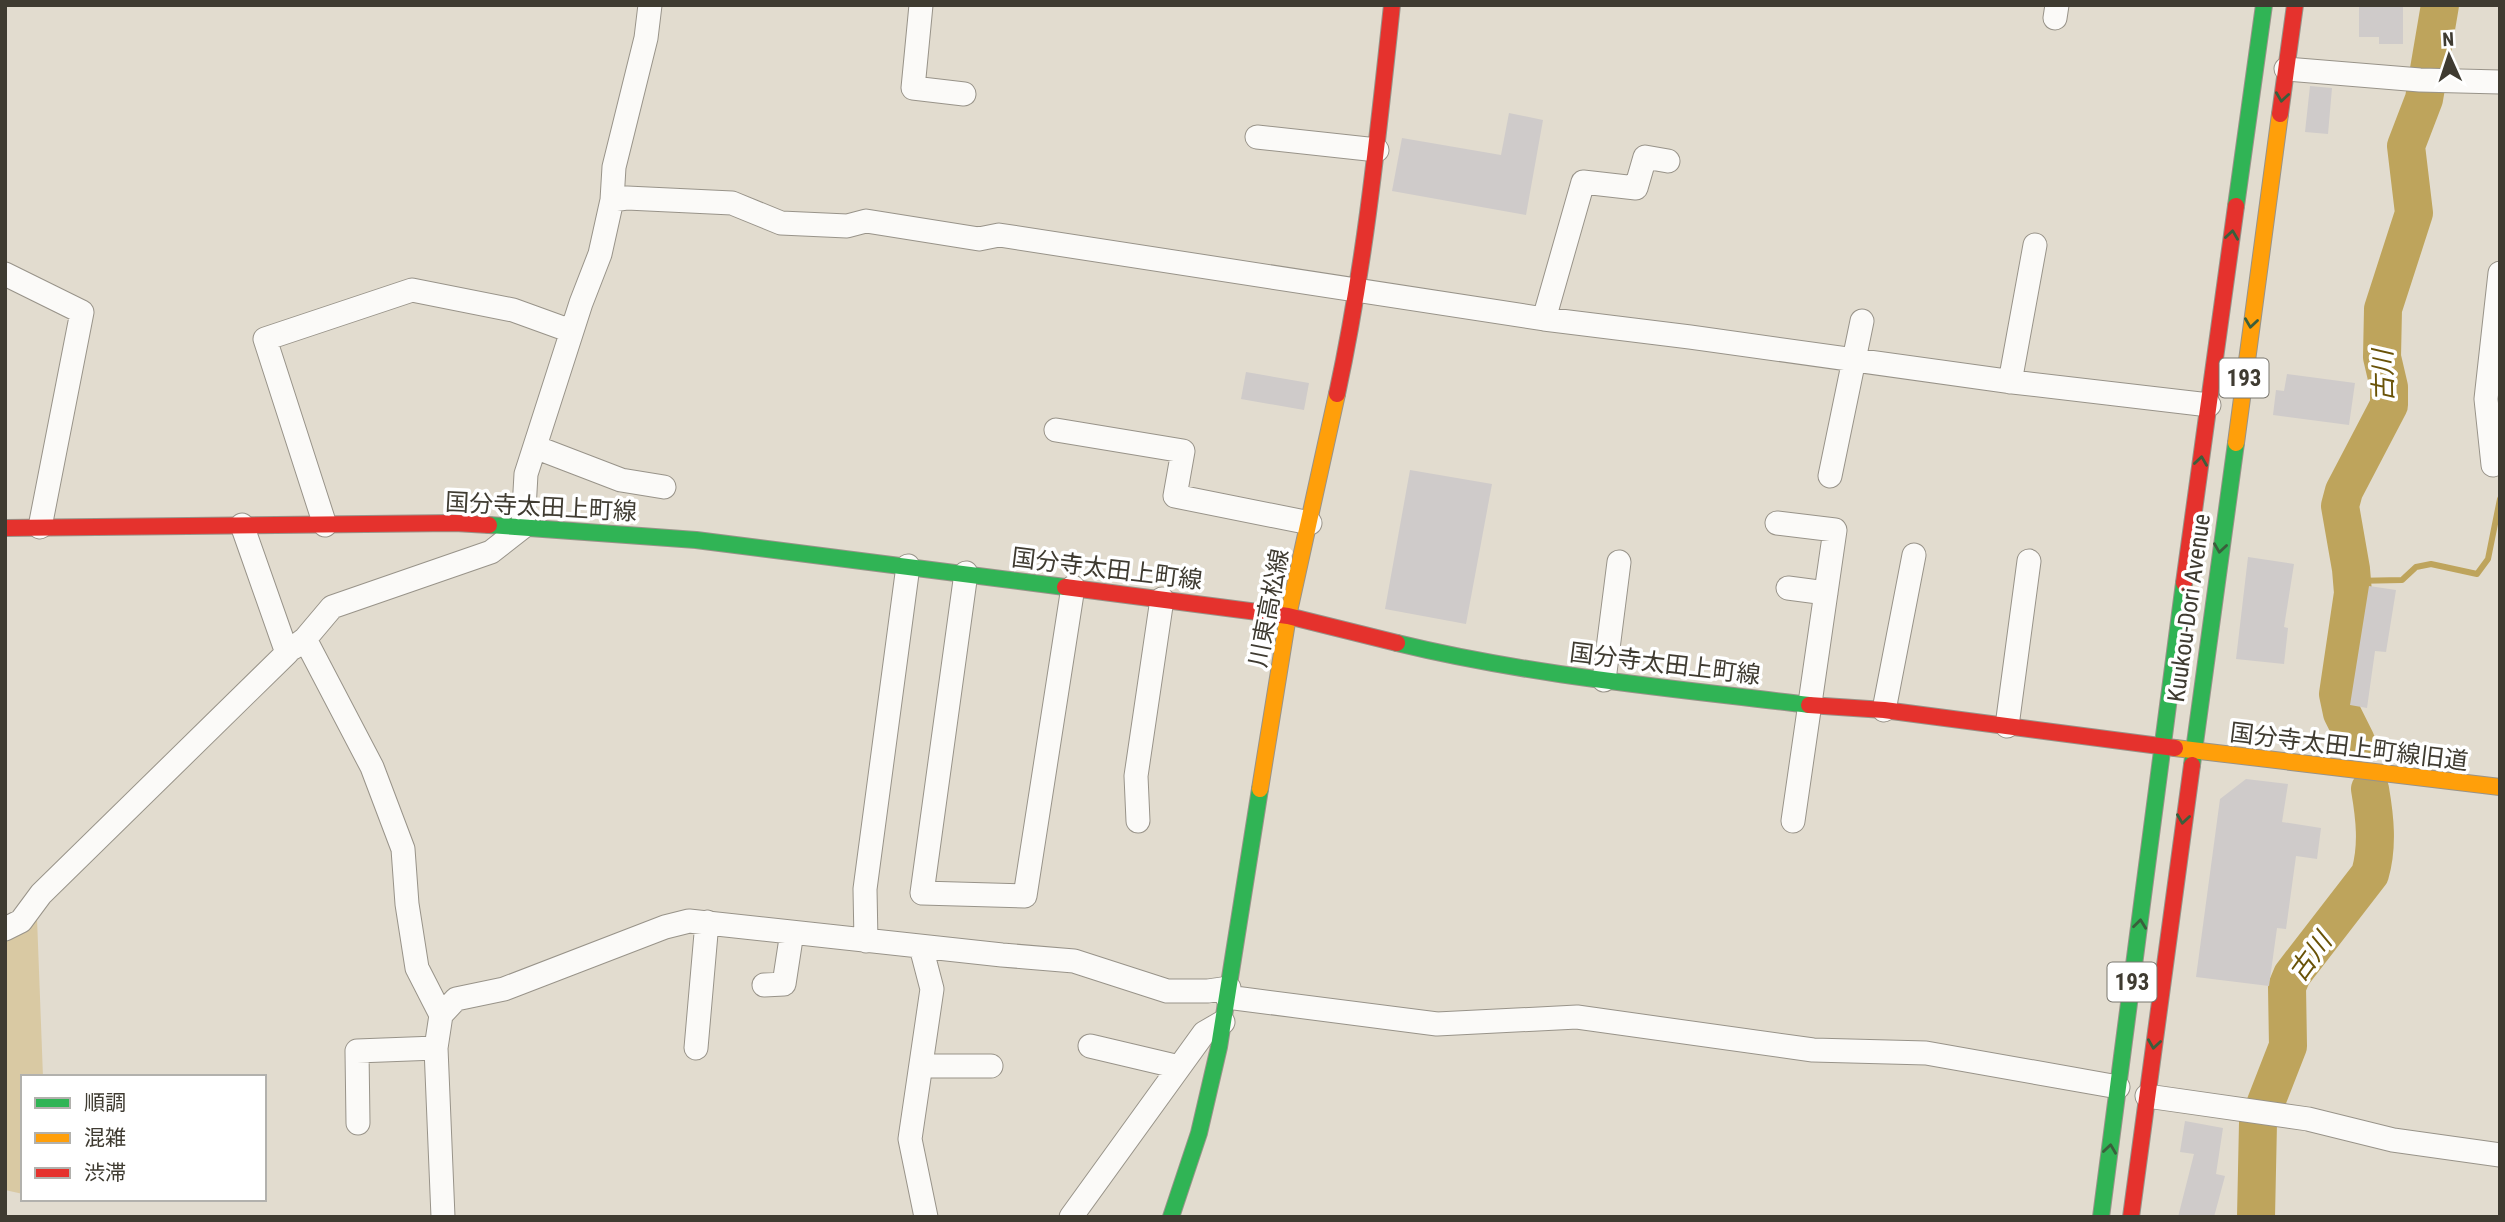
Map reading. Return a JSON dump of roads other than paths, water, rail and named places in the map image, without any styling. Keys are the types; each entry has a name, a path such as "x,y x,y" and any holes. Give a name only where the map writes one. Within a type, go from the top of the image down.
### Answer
{"main road":[{"name":"川東高松線","path":"1171,1217 1199,1133 1223,1022 1288,615 1350,335 1377,150 1392,5"},
{"name":"Kuukou-Dori Avenue","path":"2101,1217 2162,747 2264,5"},
{"name":"Kuukou-Dori Avenue","path":"2131,1217 2295,5"},
{"name":"国分寺太田上町線","path":"5,528 455,523 696,540 1288,615 1446,655 1604,680 1810,705 1884,710 2193,751"},
{"name":"国分寺太田上町線旧道","path":"2193,751 2500,788"}],"street":[{"path":"5,929 21,921 41,894 287,653 305,639 332,607 491,552 523,527 526,474 571,331 600,254 612,200 614,167 646,38 650,5"},
{"path":"921,5 913,88 964,94"},
{"path":"2286,69 2427,80 2500,82"},
{"path":"1257,137 1377,150"},
{"path":"1544,319 1583,181 1636,188 1645,157 1668,161"},
{"path":"612,200 627,198 732,203 781,222 847,226 866,220 979,239 999,235 1068,248 1544,319 2010,382 2209,405"},
{"path":"2010,382 2035,245"},
{"path":"2493,465 2486,399 2500,273"},
{"path":"5,274 82,312 40,527"},
{"path":"325,525 265,339 412,290 513,310 571,331"},
{"path":"1830,476 1863,321"},
{"path":"1056,430 1183,451 1175,496 1310,523"},
{"path":"535,447 621,480 664,487"},
{"path":"1777,523 1835,530 1793,821"},
{"path":"242,525 287,653"},
{"path":"1884,710 1914,555"},
{"path":"2007,726 2029,561"},
{"path":"1604,680 1619,562"},
{"path":"866,941 865,889 908,566"},
{"path":"966,573 922,893 1025,896 1073,587"},
{"path":"1788,588 1826,593"},
{"path":"1138,821 1136,776 1162,599"},
{"path":"305,639 372,767 403,849 407,904 417,968 441,1015"},
{"path":"443,1217 436,1048 441,1015 456,999 505,989 665,927 689,921 1074,961 1167,991 1228,992 1437,1024 1577,1017 1813,1050 1926,1053 2119,1087"},
{"path":"696,1048 707,922"},
{"path":"764,985 784,984 792,932"},
{"path":"921,947 932,989 910,1139 926,1217"},
{"path":"1071,1217 1204,1033 1223,1022"},
{"path":"1090,1046 1179,1067"},
{"path":"358,1123 357,1051 436,1048"},
{"path":"922,1066 991,1066"},
{"path":"2147,1096 2308,1119 2404,1142 2500,1155"}],"waterway":[{"name":"古川","path":"2356,741 2342,713 2338,694 2353,593 2340,506 2344,491 2389,405 2389,387 2382,357 2383,309 2414,213 2406,146 2424,99 2440,5"},
{"path":"2353,581 2402,580 2416,567 2431,564 2477,574 2488,559 2500,499"},
{"name":"古川","path":"2256,1217 2258,1123 2288,1046 2287,987 2292,975 2370,874 2375,832 2370,789"}]}
